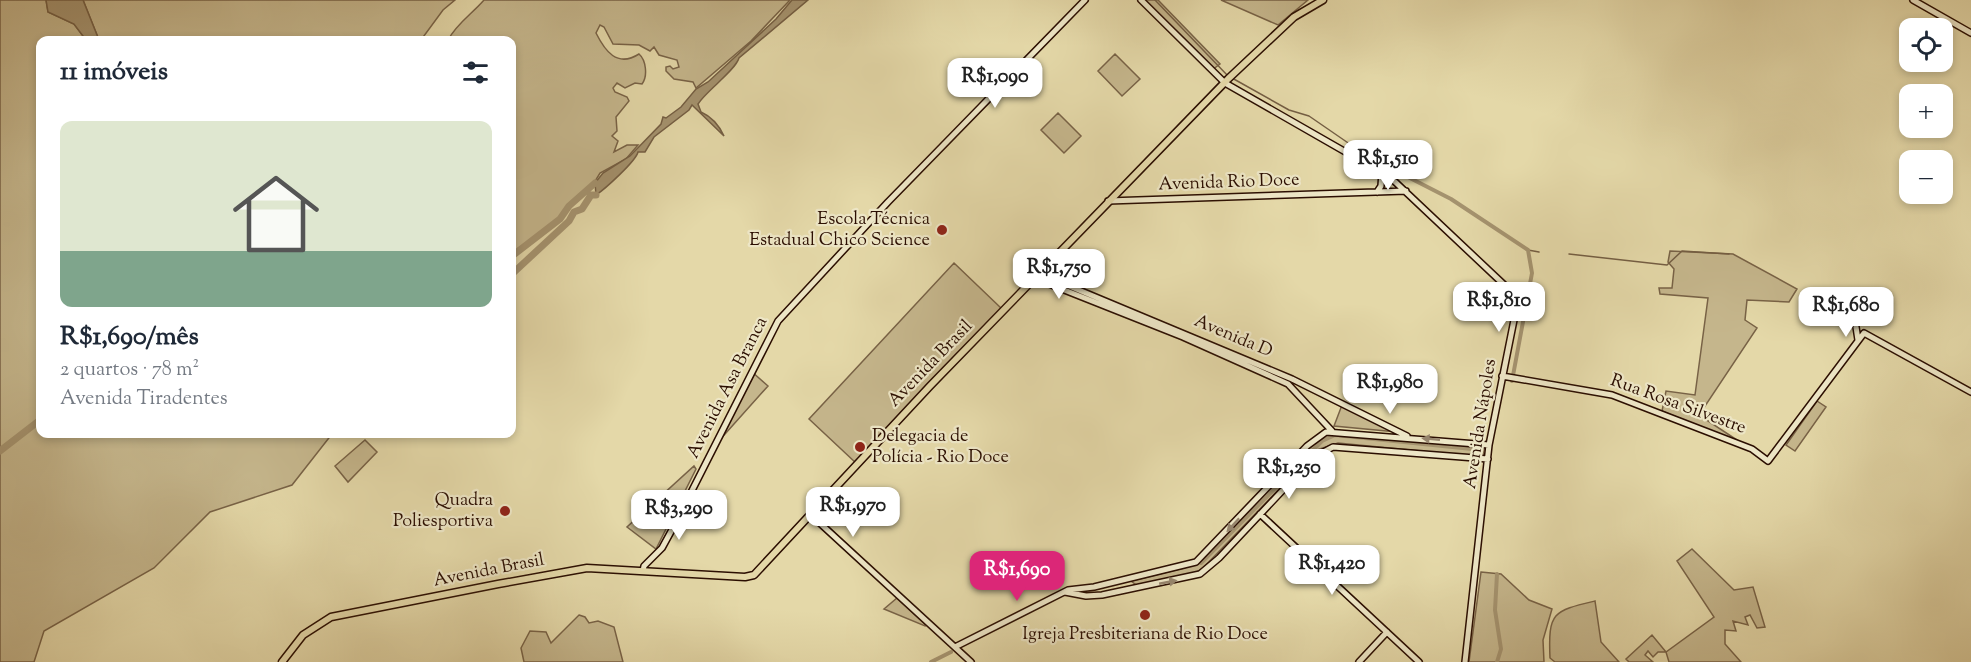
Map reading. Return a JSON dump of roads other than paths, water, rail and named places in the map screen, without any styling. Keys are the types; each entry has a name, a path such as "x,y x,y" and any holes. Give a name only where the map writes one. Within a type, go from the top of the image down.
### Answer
{"main road":[{"name":"Avenida Brasil","path":"282,662 308,631 319,623 342,614 587,568 749,577 761,570 874,445 1226,81 1294,17 1323,0"}],"street":[{"name":"Avenida Asa Branca","path":"643,571 644,566 662,548 674,526 778,321 888,202 1085,0"},
{"path":"1141,0 1226,81 1382,172 1406,191"},
{"path":"1913,0 1971,33"},
{"path":"1373,194 1381,186 1382,172"},
{"path":"1121,188 1125,201"},
{"name":"Avenida Rio Doce","path":"1108,201 1373,194 1406,191"},
{"name":"Avenida Nápoles","path":"1406,191 1515,295 1517,304 1489,445 1465,662"},
{"name":"Avenida D","path":"1036,275 1292,379 1412,438"},
{"path":"1856,327 1858,342"},
{"path":"1858,342 1864,333 1971,392"},
{"name":"Avenida D","path":"1184,335 1288,384 1332,431"},
{"name":"Rua Rosa Silvestre","path":"1504,376 1622,398 1752,449 1768,461 1858,342"},
{"path":"955,647 1063,592 1090,588 1199,560 1314,440 1332,431 1489,445"},
{"path":"1063,592 1091,596 1200,574 1219,558 1314,457 1333,447 1488,459"},
{"path":"1260,514 1419,662"},
{"path":"811,516 971,662"},
{"path":"1109,583 1114,587 1110,593"},
{"path":"1076,594 1090,588"},
{"path":"1359,662 1388,632"}],"waterway":[{"path":"1155,0 1228,76"},
{"path":"1232,78 1289,110 1309,116 1370,158 1388,163 1406,176"},
{"path":"1406,176 1451,199 1528,250 1532,273 1512,381"},
{"path":"516,253 560,219 569,206 595,183"},
{"path":"516,270 569,221 574,212 582,209 591,195 596,195"},
{"path":"1528,250 1539,252"},
{"path":"1569,254 1667,265 1682,251 1729,254"},
{"path":"0,451 36,423"},
{"path":"1201,563 1322,441 1335,435 1482,450"},
{"path":"1497,574 1495,610 1501,649 1497,662"},
{"path":"931,662 951,652"}],"place":[{"name":"Escola Técnica Estadual Chico Science","path":"942,230"},
{"name":"Delegacia de Polícia - Rio Doce","path":"860,447"},
{"name":"Quadra Poliesportiva","path":"505,511"},
{"name":"Igreja Presbiteriana de Rio Doce","path":"1145,615"}]}
